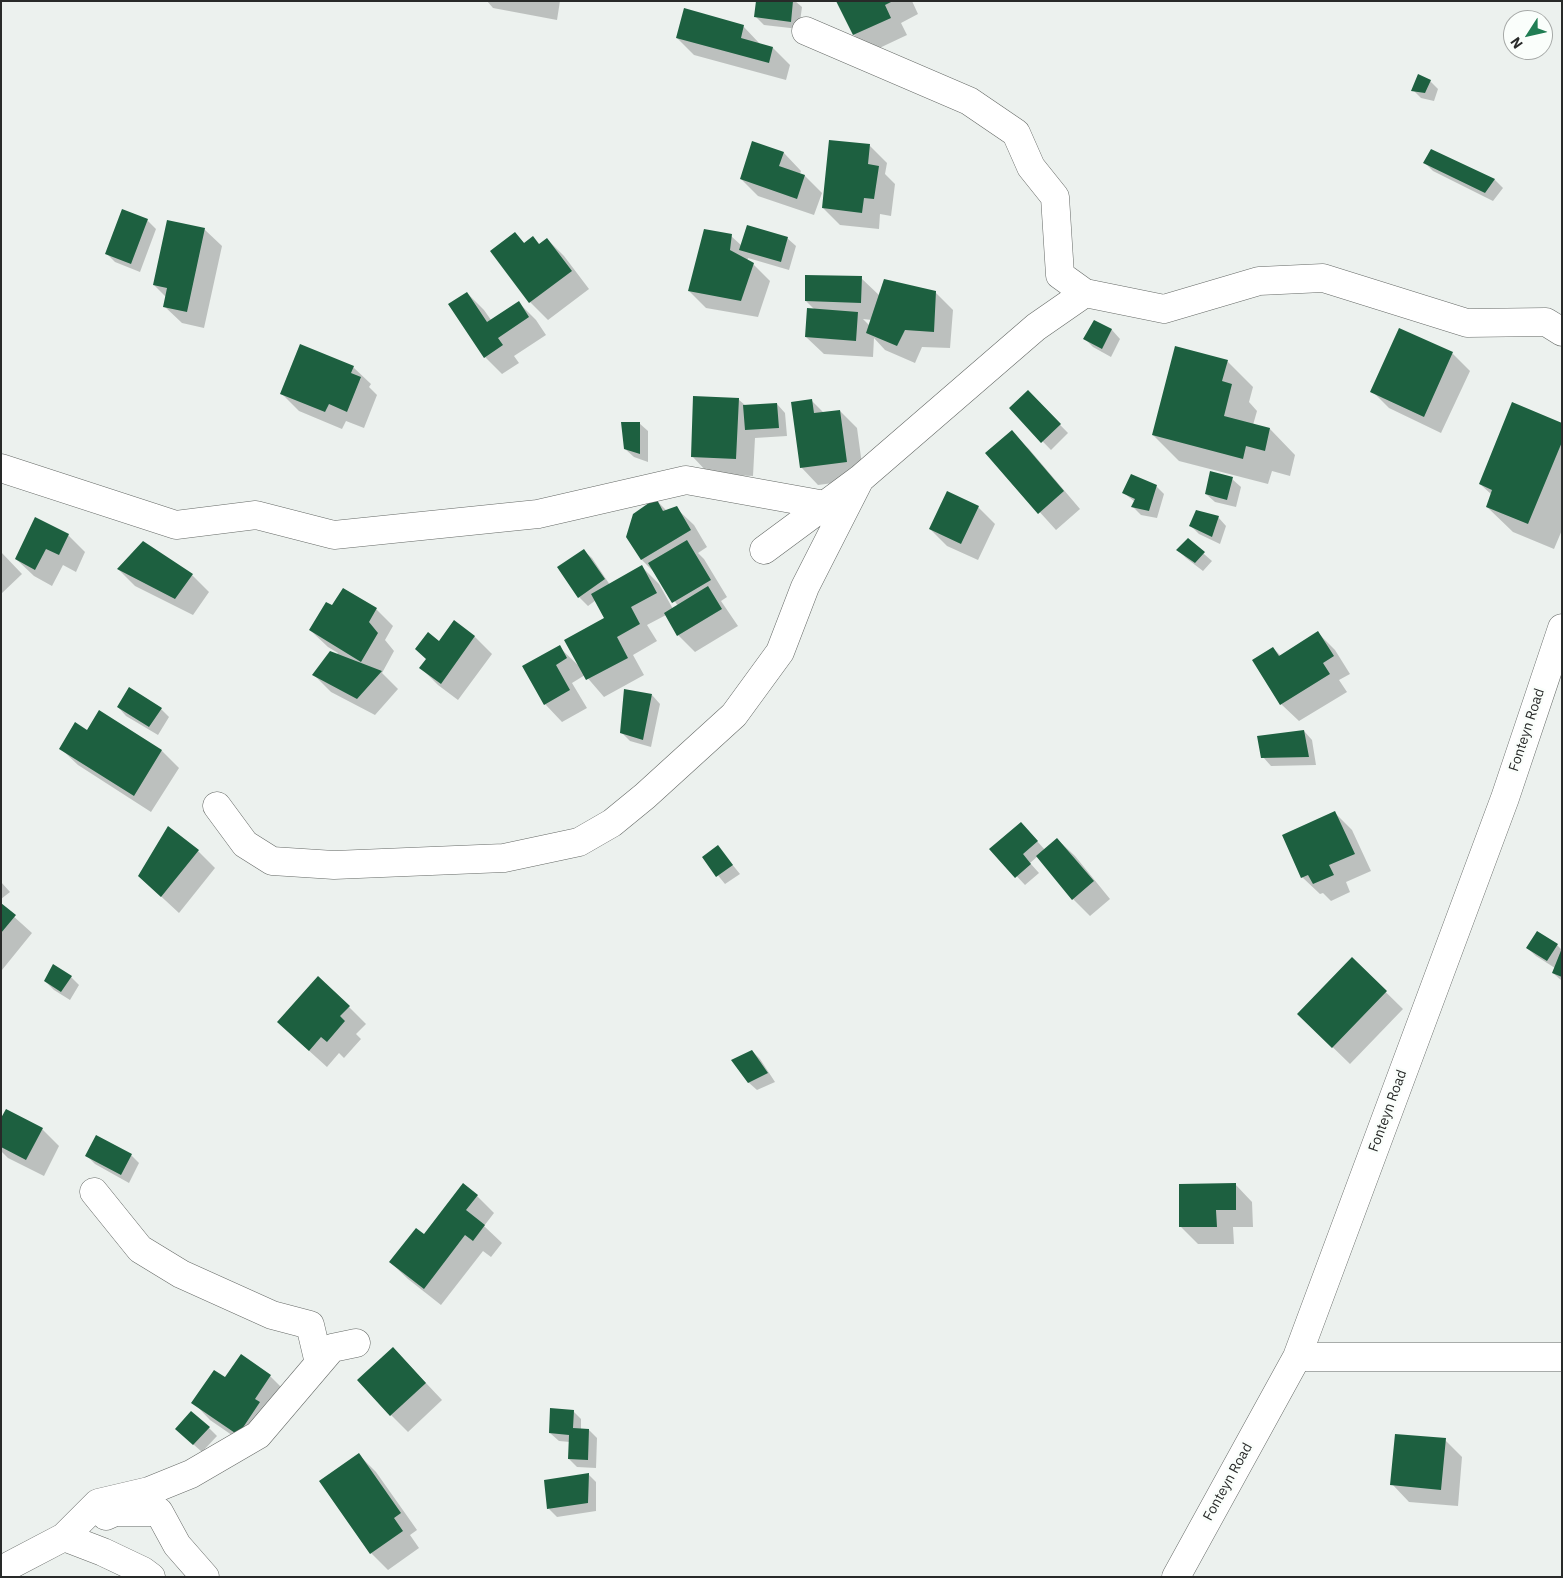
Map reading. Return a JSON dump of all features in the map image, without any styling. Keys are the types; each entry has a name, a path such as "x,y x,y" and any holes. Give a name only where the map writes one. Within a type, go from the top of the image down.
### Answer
{"street":[{"path":"806,31 969,101 1016,133 1032,167 1055,197 1060,275 1085,293 1164,308 1259,282 1323,278 1468,323 1546,322 1562,332"},
{"path":"764,550 860,479 1036,327 1085,293"},
{"path":"1,468 176,525 256,515 334,536 538,514 686,480 825,505"},
{"path":"217,806 245,844 272,861 334,865 504,858 579,842 612,823 646,796 734,714 780,652 805,587 860,479"},
{"name":"Fonteyn Road","path":"1176,1577 1297,1357 1505,798 1562,628"},
{"path":"94,1192 140,1249 148,1254 181,1274 272,1315 310,1325 319,1363"},
{"path":"64,1537 98,1503 149,1491 192,1474 258,1435 332,1348 356,1343"},
{"path":"1297,1357 1562,1358"},
{"path":"1,1570 115,1512 159,1512 177,1545 205,1577"},
{"path":"64,1537 103,1552 143,1571 150,1577"}],"building":[{"path":"756,1 793,1 791,22 754,17"},
{"path":"836,1 893,1 885,5 891,18 853,35"},
{"path":"684,8 744,25 741,38 773,47 769,63 676,38"},
{"path":"1418,74 1431,80 1425,93 1411,91"},
{"path":"829,140 870,144 868,164 879,166 874,199 864,198 862,213 822,208"},
{"path":"752,141 784,152 779,166 805,175 797,199 740,179"},
{"path":"1431,149 1495,179 1485,193 1423,163"},
{"path":"122,209 148,219 131,264 105,254"},
{"path":"167,220 205,228 187,312 163,307 167,288 153,285"},
{"path":"747,225 788,237 781,262 739,250"},
{"path":"704,229 732,234 730,250 754,263 741,301 688,291"},
{"path":"515,232 524,243 533,236 539,244 547,238 572,271 529,303 490,251"},
{"path":"805,275 862,276 861,303 805,301"},
{"path":"884,279 936,291 934,332 905,330 897,346 866,333"},
{"path":"467,292 487,322 519,301 529,317 498,338 503,345 484,358 448,304"},
{"path":"807,308 858,312 856,341 805,337"},
{"path":"1094,320 1112,329 1102,349 1083,339"},
{"path":"1399,328 1453,352 1424,417 1370,392"},
{"path":"300,344 354,366 351,373 361,377 347,412 329,404 325,412 280,394"},
{"path":"1175,346 1228,360 1222,381 1232,384 1224,416 1270,428 1265,451 1246,446 1243,459 1152,435"},
{"path":"1028,390 1061,424 1041,443 1009,408"},
{"path":"693,396 739,398 736,459 691,457"},
{"path":"812,399 814,413 840,410 847,462 800,468 791,402"},
{"path":"1512,402 1562,423 1562,442 1528,524 1486,507 1492,490 1479,484"},
{"path":"777,403 779,428 745,430 743,405"},
{"path":"621,422 640,422 640,454 624,449"},
{"path":"1012,430 1064,491 1038,514 985,453"},
{"path":"1210,471 1233,477 1227,500 1205,494"},
{"path":"1131,474 1157,485 1149,511 1131,507 1135,499 1122,493"},
{"path":"947,491 979,506 961,544 929,529"},
{"path":"656,498 663,511 677,506 691,530 641,560 626,537 633,514"},
{"path":"1196,510 1219,516 1212,537 1189,526"},
{"path":"35,517 69,534 59,555 46,549 35,570 15,559"},
{"path":"1188,538 1205,552 1195,563 1176,550"},
{"path":"687,540 711,580 672,603 648,563"},
{"path":"143,541 193,574 175,599 117,569"},
{"path":"584,549 605,579 578,598 557,567"},
{"path":"642,565 657,593 631,607 640,624 617,637 628,658 586,680 564,640 604,618 591,594"},
{"path":"708,586 722,609 677,636 664,613"},
{"path":"343,588 377,608 369,622 378,633 361,662 309,630 326,602 332,605"},
{"path":"454,620 475,636 441,684 419,668 426,659 415,649 428,632 439,641"},
{"path":"1318,631 1334,656 1323,663 1330,674 1280,705 1252,660 1273,647 1279,656"},
{"path":"560,645 567,658 556,665 570,690 544,705 522,666"},
{"path":"330,651 382,671 357,699 312,675"},
{"path":"129,687 162,708 149,727 117,707"},
{"path":"624,689 652,694 643,740 620,733"},
{"path":"99,710 162,750 134,796 59,749 75,722 87,730"},
{"path":"1304,730 1309,757 1261,758 1257,736"},
{"path":"1335,811 1355,854 1329,865 1334,875 1313,884 1308,875 1301,878 1282,835"},
{"path":"1021,822 1038,841 1023,854 1031,864 1015,878 989,849"},
{"path":"168,826 199,850 161,897 138,876"},
{"path":"1057,838 1094,881 1072,900 1036,856"},
{"path":"718,845 733,865 716,877 702,857"},
{"path":"1,903 16,915 1,933"},
{"path":"1537,931 1558,944 1547,961 1526,948"},
{"path":"1562,948 1562,977 1552,973"},
{"path":"1352,957 1387,991 1332,1048 1297,1014"},
{"path":"53,964 72,976 61,992 44,981"},
{"path":"318,976 350,1006 340,1016 345,1021 327,1042 321,1037 309,1051 277,1022"},
{"path":"752,1050 768,1073 748,1083 731,1060"},
{"path":"6,1109 43,1128 26,1160 1,1147 1,1118"},
{"path":"96,1135 132,1154 121,1175 85,1156"},
{"path":"463,1183 478,1195 466,1210 485,1225 473,1241 465,1235 424,1289 389,1262 416,1228 424,1234"},
{"path":"1236,1183 1236,1210 1216,1210 1217,1227 1179,1227 1179,1184"},
{"path":"393,1347 426,1383 390,1416 357,1380"},
{"path":"241,1354 271,1375 255,1399 260,1402 238,1435 191,1403 214,1370 225,1377"},
{"path":"550,1408 574,1410 573,1428 589,1429 588,1460 568,1459 569,1435 549,1433"},
{"path":"191,1411 210,1427 193,1445 175,1429"},
{"path":"1395,1434 1446,1438 1441,1490 1390,1485"},
{"path":"359,1453 401,1513 394,1518 403,1531 370,1554 319,1481"},
{"path":"589,1473 588,1503 547,1509 544,1480"}]}
